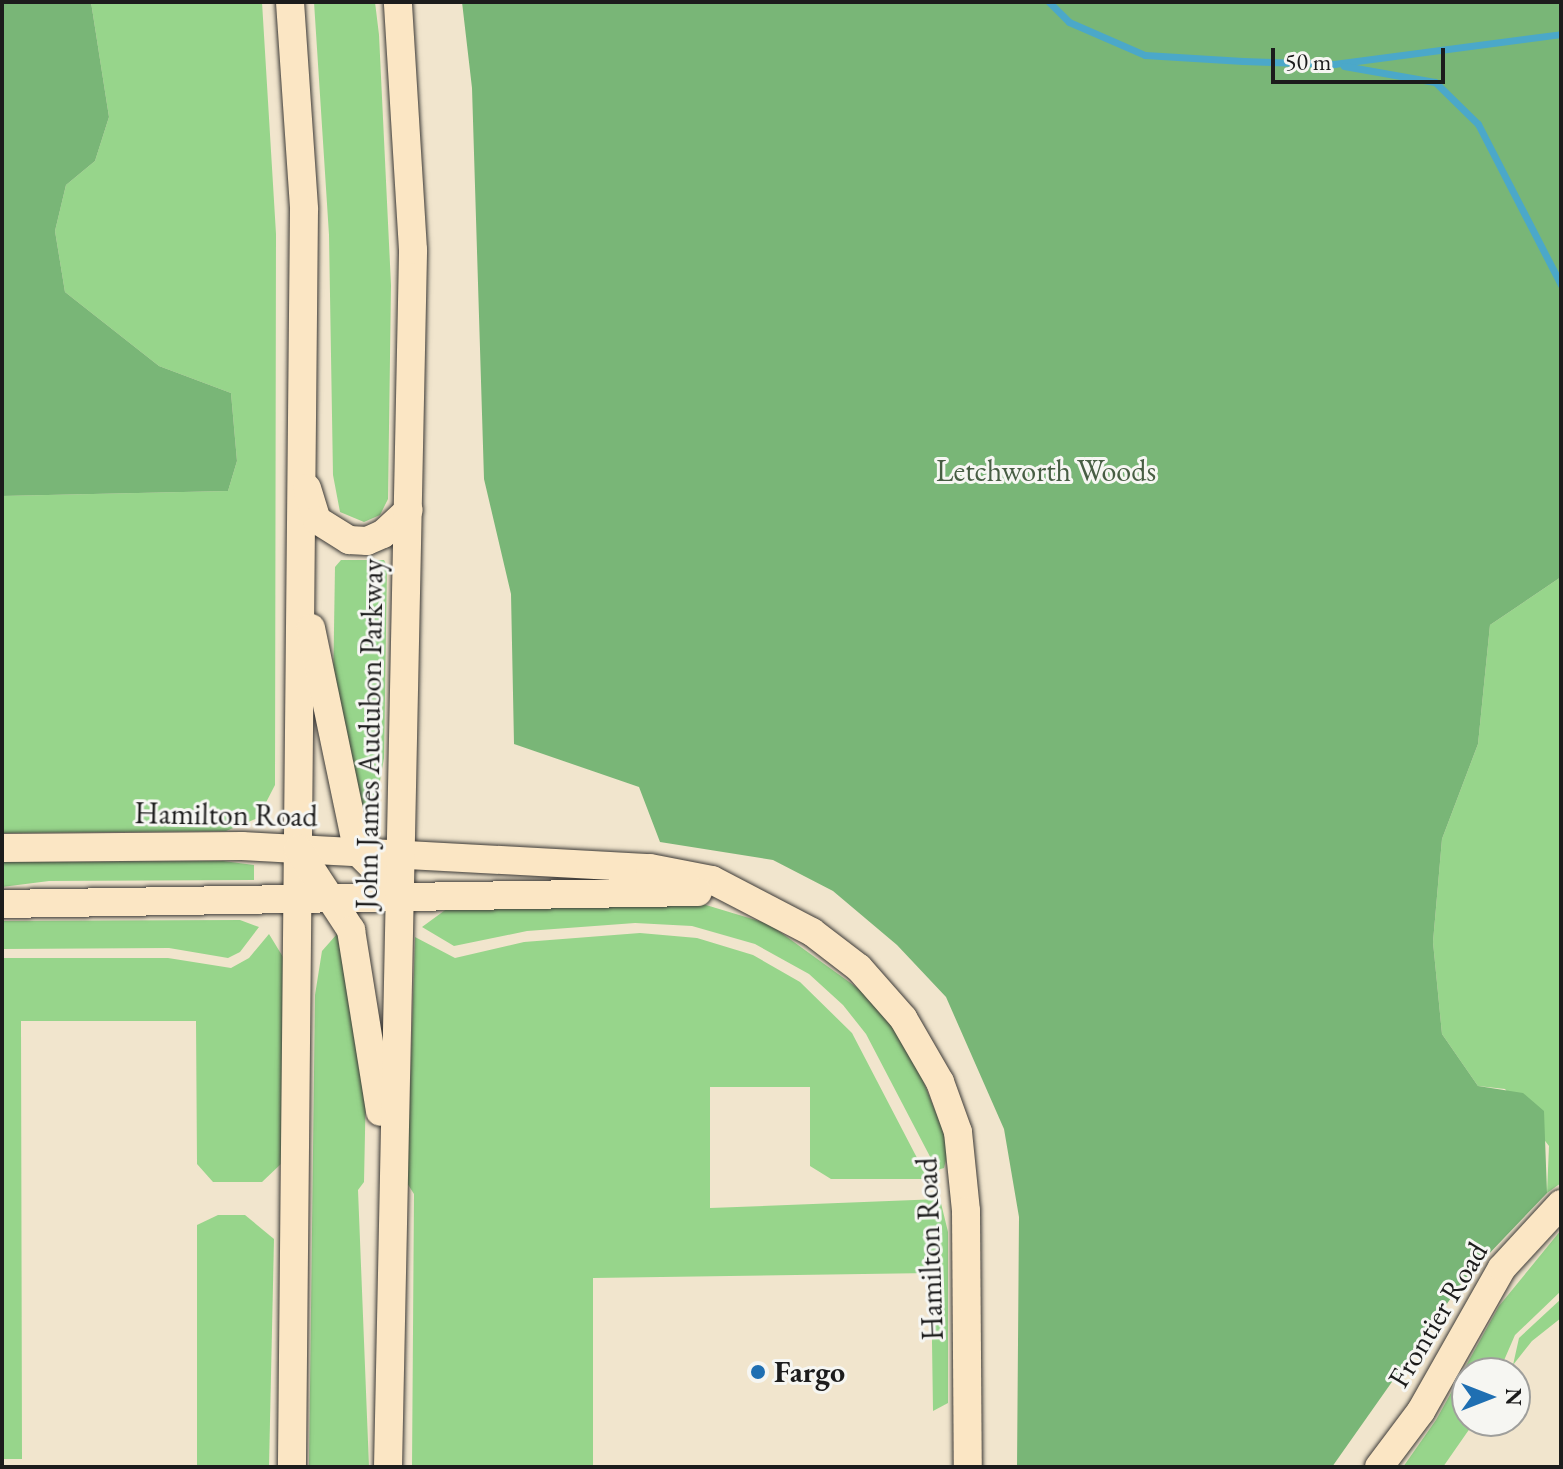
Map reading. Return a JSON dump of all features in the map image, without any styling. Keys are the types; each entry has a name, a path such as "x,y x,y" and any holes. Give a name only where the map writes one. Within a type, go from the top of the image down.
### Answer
{"main road":[{"path":"290,2 304,210 300,899 292,1467"},
{"name":"John James Audubon Parkway","path":"388,1467 392,1188 404,855 413,250 398,2"},
{"path":"302,456 310,505 326,530 349,540 367,541 409,510"},
{"path":"300,576 358,852 402,896"},
{"name":"Hamilton Road","path":"2,848 298,849 650,868 712,880 789,918 859,968 911,1029 940,1082 958,1132 966,1187 968,1467"},
{"path":"298,849 335,899 351,930 392,1188"},
{"name":"Hamilton Road","path":"2,904 731,892"},
{"name":"Frontier Road","path":"1379,1467 1421,1411 1496,1278 1561,1204"}],"green space":[{"path":"2,2 91,2 109,117 95,161 66,185 55,231 65,292 159,366 231,393 237,461 228,491 2,496"},
{"path":"91,2 262,2 276,234 275,785 258,818 226,831 2,833 2,496 228,491 237,461 231,393 159,366 65,292 55,231 66,185 95,161 109,117"},
{"path":"314,2 375,2 379,35 391,285 388,499 380,515 364,522 340,512 333,475 329,235"},
{"name":"Letchworth Woods","path":"462,2 1561,2 1561,577 1490,625 1478,744 1442,839 1433,942 1442,1034 1478,1086 1523,1093 1544,1111 1547,1193 1463,1281 1332,1467 1017,1467 1019,1217 1004,1129 946,997 897,945 833,891 773,860 660,842 639,787 514,744 511,594 484,479 472,88"},
{"path":"341,560 384,560 387,566 384,758 376,804 361,815 333,692 335,567"},
{"path":"1561,577 1561,1183 1547,1193 1549,1146 1505,1089 1478,1086 1442,1034 1433,942 1442,839 1478,744 1490,625"},
{"path":"223,861 254,865 254,880 49,881 2,887 2,862"},
{"path":"696,902 769,924 863,992 906,1044 918,1068 942,1128 948,1152 944,1168 937,1170 866,1034 843,1005 809,974 755,944 692,926 635,923 527,931 454,946 422,927 448,908"},
{"path":"240,920 259,927 240,952 228,958 169,948 2,949 2,921"},
{"path":"640,933 697,938 753,955 800,982 852,1033 928,1179 831,1179 810,1166 810,1087 710,1087 710,1208 940,1199 948,1232 948,1403 933,1411 931,1273 593,1278 593,1467 412,1467 414,1194 407,1183 415,937 455,958 524,942"},
{"path":"269,934 283,957 282,1163 262,1182 213,1182 197,1164 196,1021 21,1021 22,1459 2,1459 2,958 168,958 231,968 249,958"},
{"path":"337,934 366,1084 364,1182 358,1190 369,1467 309,1467 315,995 322,951"},
{"path":"218,1215 245,1215 274,1239 269,1467 197,1467 197,1225"},
{"path":"1561,1230 1561,1291 1515,1335 1505,1357 1471,1357 1499,1306"},
{"path":"1561,1299 1561,1318 1532,1341 1519,1357 1515,1357 1519,1338"},
{"path":"1451,1393 1451,1437 1464,1437 1443,1467 1403,1467"}],"waterway":[{"path":"1049,2 1069,22 1145,55 1334,64 1561,34"},
{"path":"1344,66 1435,82 1478,124 1561,285"}],"place":[{"name":"Fargo","path":"758,1372"}]}
